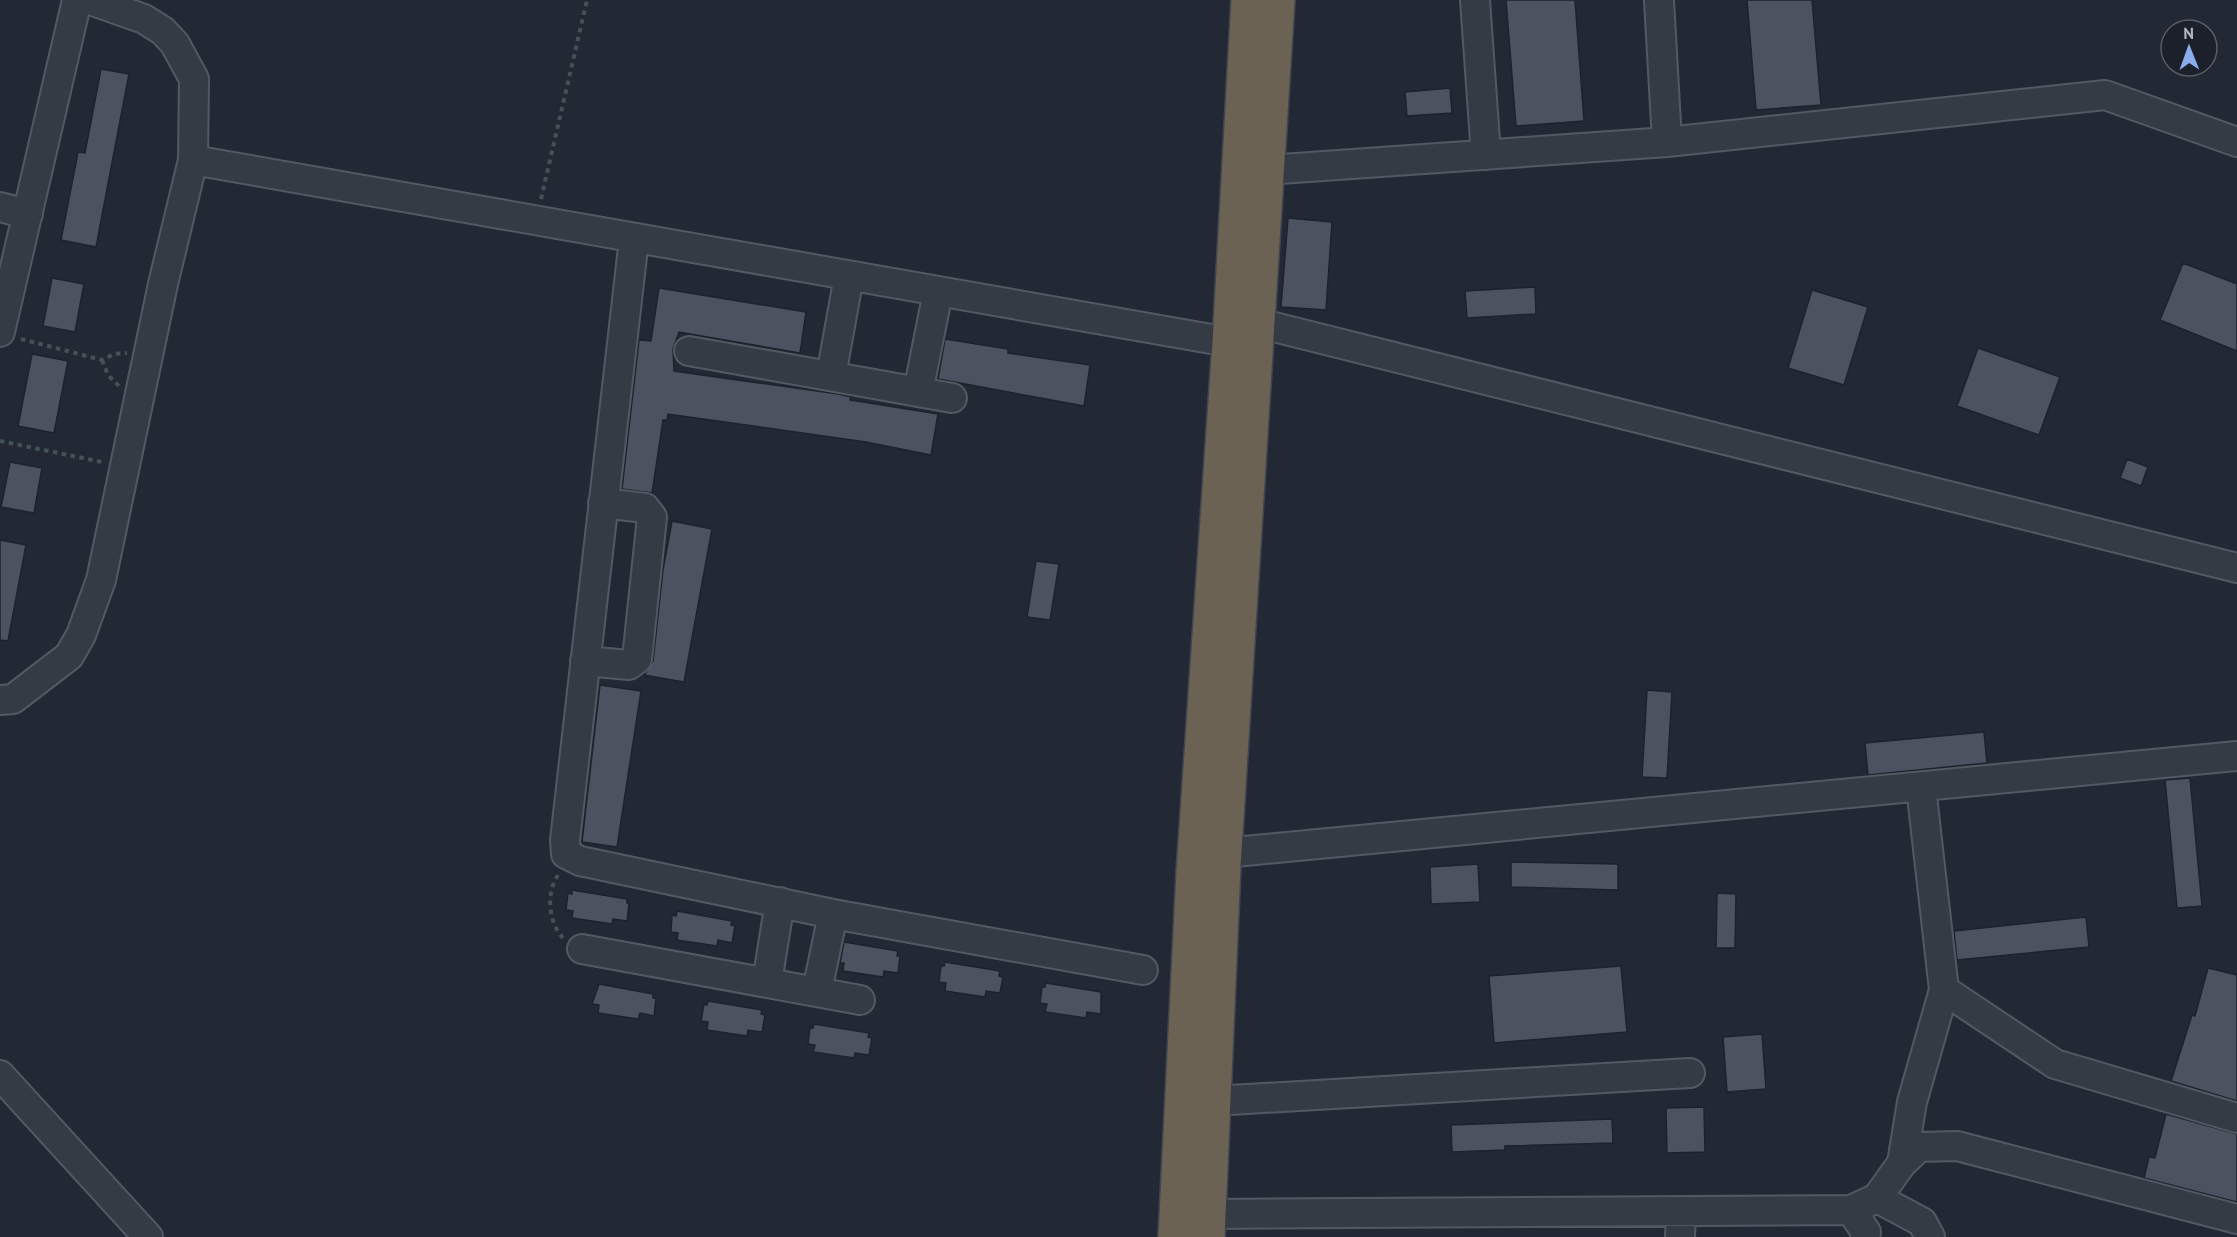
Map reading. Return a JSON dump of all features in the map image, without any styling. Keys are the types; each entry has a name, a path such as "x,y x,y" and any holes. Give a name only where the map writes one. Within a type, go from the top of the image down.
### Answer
{"highway":[{"path":"1209,1226 1243,332 1267,170 1271,0"},
{"path":"1175,1237 1193,872 1271,0"}],"street":[{"path":"6,334 5,285 28,214 77,0"},
{"path":"0,700 13,699 50,673 69,656 81,635 101,580 193,160 194,79 174,44 163,31 144,20 90,0"},
{"path":"1475,0 1486,154"},
{"path":"1659,0 1667,142"},
{"path":"1267,170 1667,142 2105,96 2237,142"},
{"path":"193,160 938,292 1243,332 2237,568"},
{"path":"0,207 28,214"},
{"path":"634,239 565,840 566,854 570,858 834,914 1143,970"},
{"path":"831,376 849,276"},
{"path":"918,392 938,292"},
{"path":"689,351 952,399"},
{"path":"585,661 632,665 637,659 652,517 645,508 603,503"},
{"path":"1224,853 2237,756"},
{"path":"1902,1163 1912,1102 1944,990 1921,787"},
{"path":"767,982 780,902"},
{"path":"817,991 834,914"},
{"path":"582,949 860,1000"},
{"path":"1944,990 2055,1064 2237,1118"},
{"path":"1213,1101 1690,1073"},
{"path":"0,1075 148,1237"},
{"path":"1209,1226 1681,1224 1851,1210 1877,1198 1902,1163 1919,1147 1957,1146 2237,1219"},
{"path":"1877,1198 1922,1222 1930,1237"},
{"path":"1851,1210 1866,1232 1865,1237"}],"path":[{"path":"536,221 587,0"},
{"path":"6,334 102,360 126,353 148,359"},
{"path":"0,441 126,467"},
{"path":"570,858 551,888 551,906 560,934 568,943 582,949"}],"building":[{"path":"1506,0 1575,0 1584,121 1516,126"},
{"path":"1747,0 1812,0 1821,105 1756,110"},
{"path":"101,69 129,74 96,247 61,240 78,152 85,153"},
{"path":"1450,88 1452,113 1407,116 1405,92"},
{"path":"1288,218 1332,222 1326,310 1281,307"},
{"path":"2183,263 2237,284 2237,351 2160,320"},
{"path":"52,278 84,284 75,332 43,326"},
{"path":"1535,287 1536,314 1467,318 1465,291"},
{"path":"659,288 806,312 800,353 679,332 673,349 674,371 838,394 851,397 850,400 938,414 931,455 866,442 668,414 667,420 663,420 652,493 622,489 639,340 651,341"},
{"path":"1812,290 1868,307 1844,385 1788,368"},
{"path":"945,339 1008,349 1008,353 1090,365 1084,406 938,379"},
{"path":"1978,348 2060,377 2039,435 1957,406"},
{"path":"32,354 68,361 54,433 18,426"},
{"path":"2127,459 2148,467 2141,486 2120,478"},
{"path":"10,462 42,468 34,513 1,507"},
{"path":"672,521 712,529 684,682 644,675 653,661 663,570"},
{"path":"0,540 26,545 8,641 0,640"},
{"path":"1036,561 1059,564 1050,620 1027,617"},
{"path":"600,685 641,691 617,847 582,842"},
{"path":"1647,690 1672,692 1667,778 1642,777"},
{"path":"1984,732 1987,763 1868,775 1865,743"},
{"path":"2190,778 2202,906 2177,908 2165,780"},
{"path":"1511,862 1618,864 1618,890 1511,887"},
{"path":"1478,864 1480,902 1431,904 1430,867"},
{"path":"572,890 627,899 629,904 627,921 613,919 612,924 572,918 573,911 566,910 568,893 572,894"},
{"path":"1717,893 1736,894 1735,948 1716,948"},
{"path":"677,911 732,921 731,925 735,926 732,943 718,940 717,946 677,940 678,933 671,932 672,915 676,916"},
{"path":"2086,917 2089,947 1957,960 1954,931"},
{"path":"844,942 898,951 897,956 900,956 898,973 884,971 883,977 843,971 844,963 840,963"},
{"path":"945,962 1000,971 999,976 1003,977 1000,993 986,991 985,997 945,991 946,983 939,982 941,966 944,966"},
{"path":"1621,966 1627,1032 1494,1043 1489,976"},
{"path":"2208,968 2237,975 2237,1101 2171,1081 2192,1015 2195,1016"},
{"path":"1046,983 1101,992 1101,1014 1087,1012 1086,1018 1045,1012 1047,1004 1040,1003 1042,987 1045,987"},
{"path":"599,984 653,994 653,998 656,998 654,1016 640,1013 638,1019 598,1013 599,1005 592,1004"},
{"path":"708,1001 762,1010 761,1014 765,1015 762,1032 748,1030 747,1036 707,1030 708,1022 701,1021 704,1004 707,1005"},
{"path":"814,1024 869,1033 868,1037 872,1038 869,1055 855,1053 854,1058 813,1052 815,1045 808,1044 810,1027 813,1028"},
{"path":"1762,1034 1766,1089 1727,1092 1723,1037"},
{"path":"1704,1107 1705,1152 1667,1153 1666,1108"},
{"path":"2166,1114 2237,1134 2237,1202 2144,1178 2149,1157 2155,1158"},
{"path":"1612,1119 1613,1143 1505,1146 1505,1150 1452,1152 1451,1125"}]}
